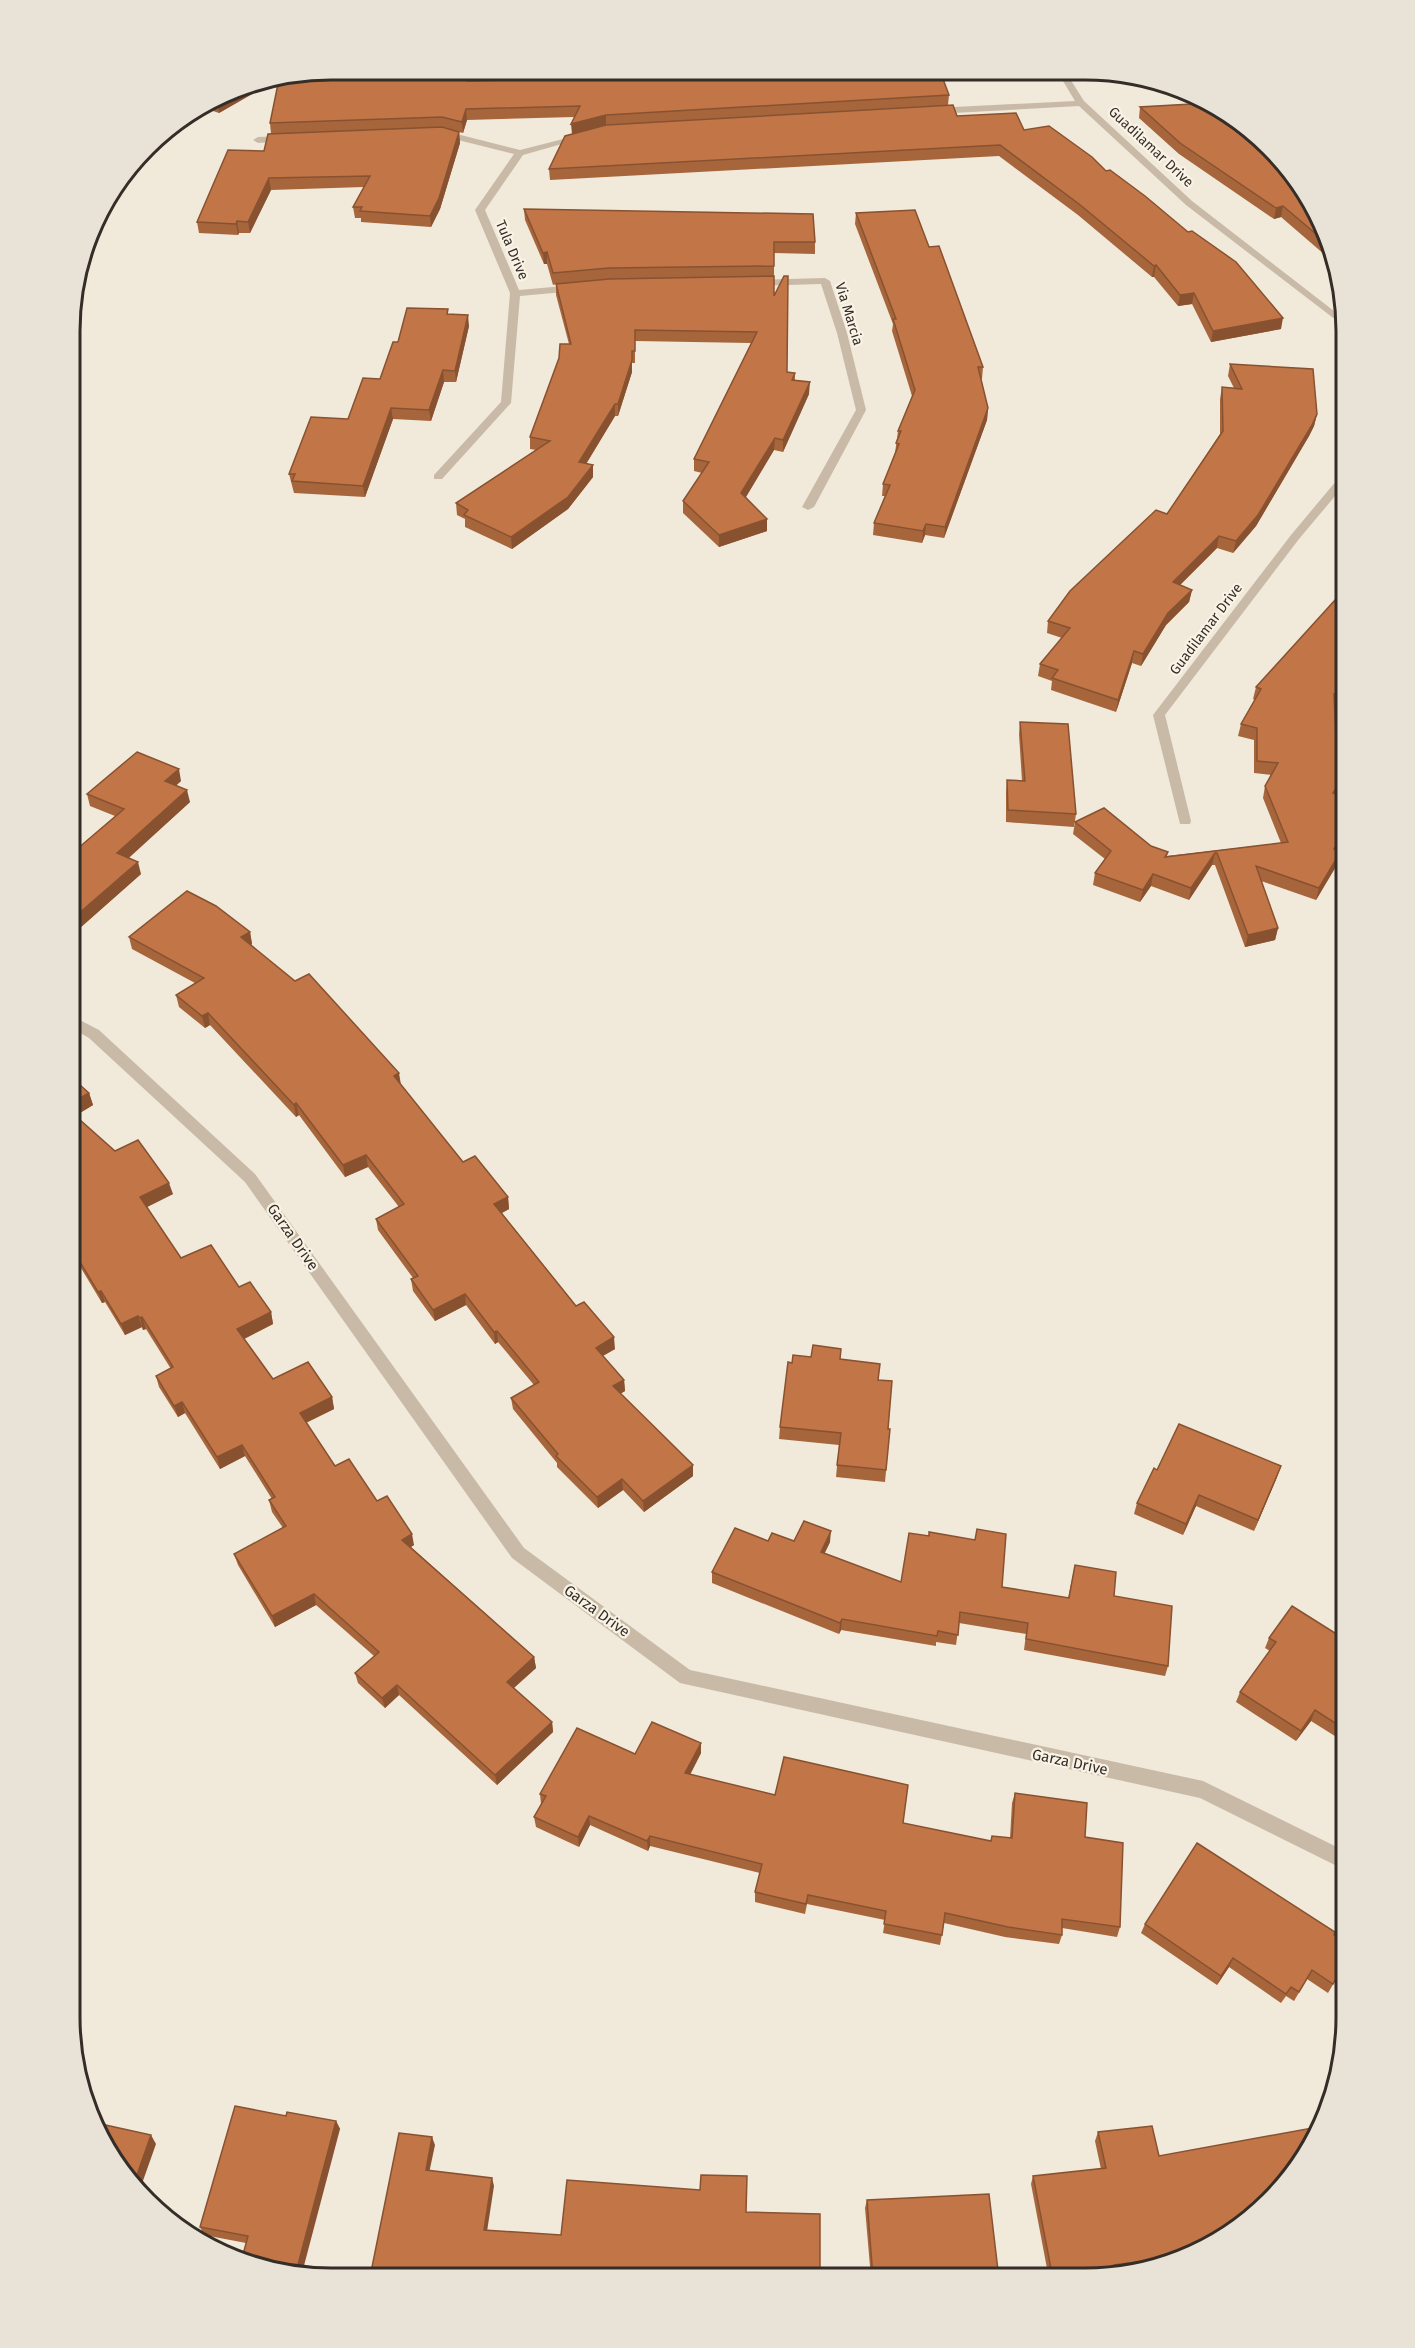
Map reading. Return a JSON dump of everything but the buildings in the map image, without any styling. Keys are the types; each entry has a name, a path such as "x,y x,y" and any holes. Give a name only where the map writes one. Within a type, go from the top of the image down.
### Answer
{"street":[{"name":"Guadilamar Drive","path":"1066,80 1082,103 1189,203 1335,316"},
{"path":"927,111 1082,103"},
{"path":"431,134 443,133 520,153 586,136"},
{"path":"258,140 292,139"},
{"name":"Tula Drive","path":"438,477 506,403 515,293 480,210 520,153"},
{"name":"Via Marcia","path":"738,283 825,281 842,333 861,410 808,507"},
{"path":"515,293 586,287"},
{"name":"Guadilamar Drive","path":"1185,821 1159,715 1295,537 1336,488"},
{"name":"Garza Drive","path":"80,1026 94,1034 250,1178 518,1553 686,1677 1203,1790 1336,1856"}]}
